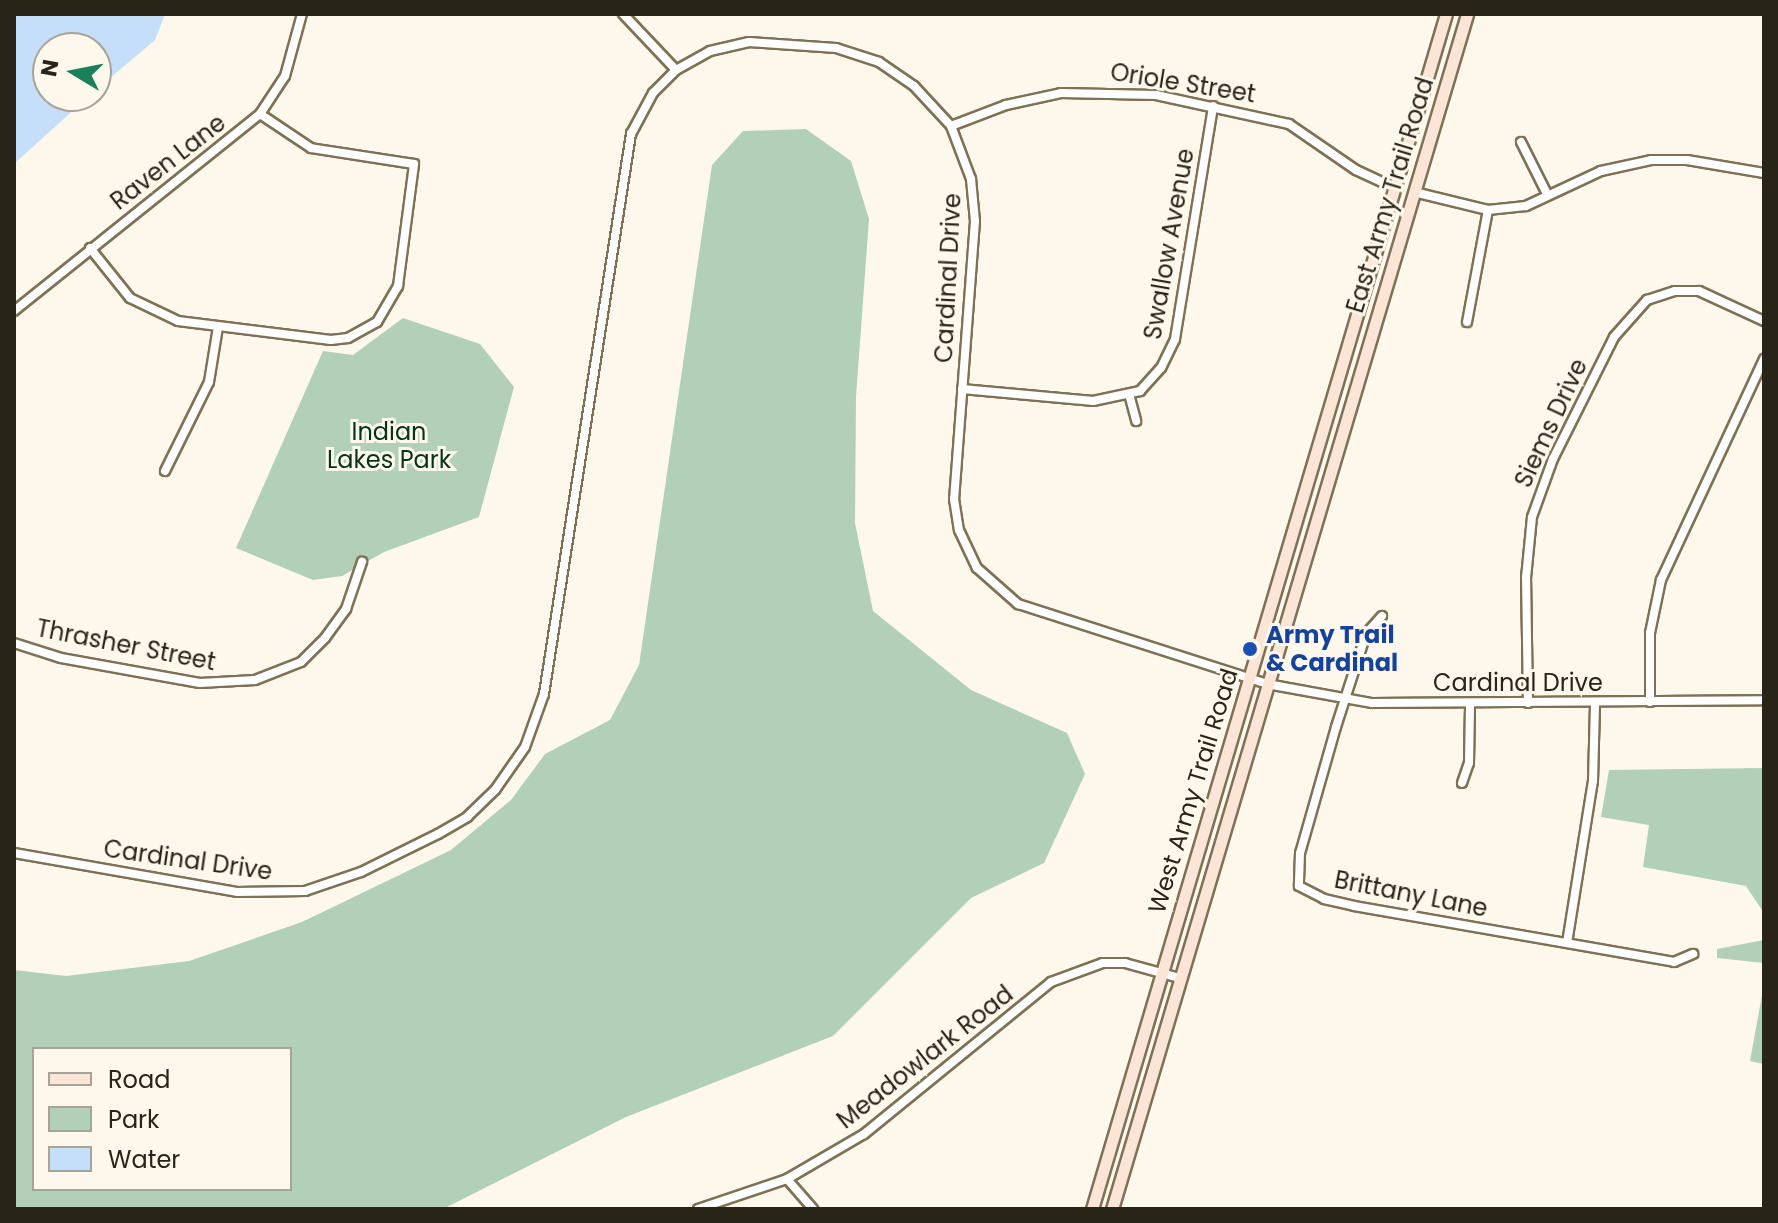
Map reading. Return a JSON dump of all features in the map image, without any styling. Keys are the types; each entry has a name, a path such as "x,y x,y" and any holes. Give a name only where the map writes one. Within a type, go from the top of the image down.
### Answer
{"main road":[{"name":"East Army Trail Road","path":"1337,385 1446,14"},
{"name":"East Army Trail Road","path":"1355,389 1467,14"},
{"name":"West Army Trail Road","path":"1092,1209 1337,385"},
{"name":"West Army Trail Road","path":"1112,1209 1355,389"}],"street":[{"name":"Raven Lane","path":"14,311 260,114 285,76 302,14"},
{"path":"623,14 676,70"},
{"name":"Cardinal Drive","path":"14,853 237,892 305,891 349,877 438,834 467,817 495,790 525,747 544,694 625,157 643,109 676,70 710,51 749,42 836,48 897,72 951,126 966,159 975,206 954,499 959,530 977,568 1032,612 1267,684 1346,699 1470,703 1764,700"},
{"name":"Oriole Street","path":"951,126 1006,105 1061,93 1130,92 1213,106 1289,124 1356,170 1395,188"},
{"name":"Swallow Avenue","path":"962,389 1093,401 1140,391 1161,368 1175,339 1213,106"},
{"path":"90,248 142,307 178,321 348,338 377,322 398,286 414,164 311,148 260,114"},
{"path":"1521,142 1548,196"},
{"path":"1414,192 1488,210 1526,206 1606,170 1651,160 1687,160 1764,173"},
{"path":"1467,322 1488,210"},
{"name":"Siems Drive","path":"1528,703 1526,578 1532,517 1553,459 1614,337 1647,300 1675,291 1699,291 1764,321"},
{"path":"165,471 209,382 218,327"},
{"path":"1650,702 1650,633 1661,580 1764,359"},
{"path":"1129,394 1136,421"},
{"name":"Thrasher Street","path":"14,643 61,658 200,683 255,680 301,662 325,638 346,609 362,562"},
{"path":"1346,699 1366,634 1382,616"},
{"name":"Brittany Lane","path":"1346,699 1300,853 1299,886 1324,899 1354,906 1567,943"},
{"path":"1462,783 1469,763 1470,703"},
{"path":"1595,703 1593,781 1567,943 1674,962 1693,954"},
{"name":"Meadowlark Road","path":"698,1209 787,1179 864,1134 1051,982 1103,963 1179,978"},
{"path":"787,1179 813,1209"}],"green space":[{"path":"806,129 851,161 869,219 856,397 855,523 873,611 971,690 1067,733 1085,774 1044,863 971,898 833,1036 626,1117 443,1209 14,1209 14,970 66,976 189,961 302,922 451,850 511,800 545,754 610,720 639,665 712,165 743,131"},
{"name":"Indian Lakes Park","path":"403,318 480,344 514,387 479,517 384,552 342,576 313,580 236,548 323,351 353,355"},
{"path":"1764,768 1764,913 1746,886 1643,867 1649,825 1601,817 1609,770"},
{"path":"1764,940 1764,963 1717,958 1717,949"},
{"path":"1764,984 1764,1064 1750,1061"}],"water":[{"path":"14,14 165,14 155,40 112,76 112,32 32,32 32,112 71,112 14,164"}],"place":[{"name":"Army Trail & Cardinal","path":"1250,649"}]}
